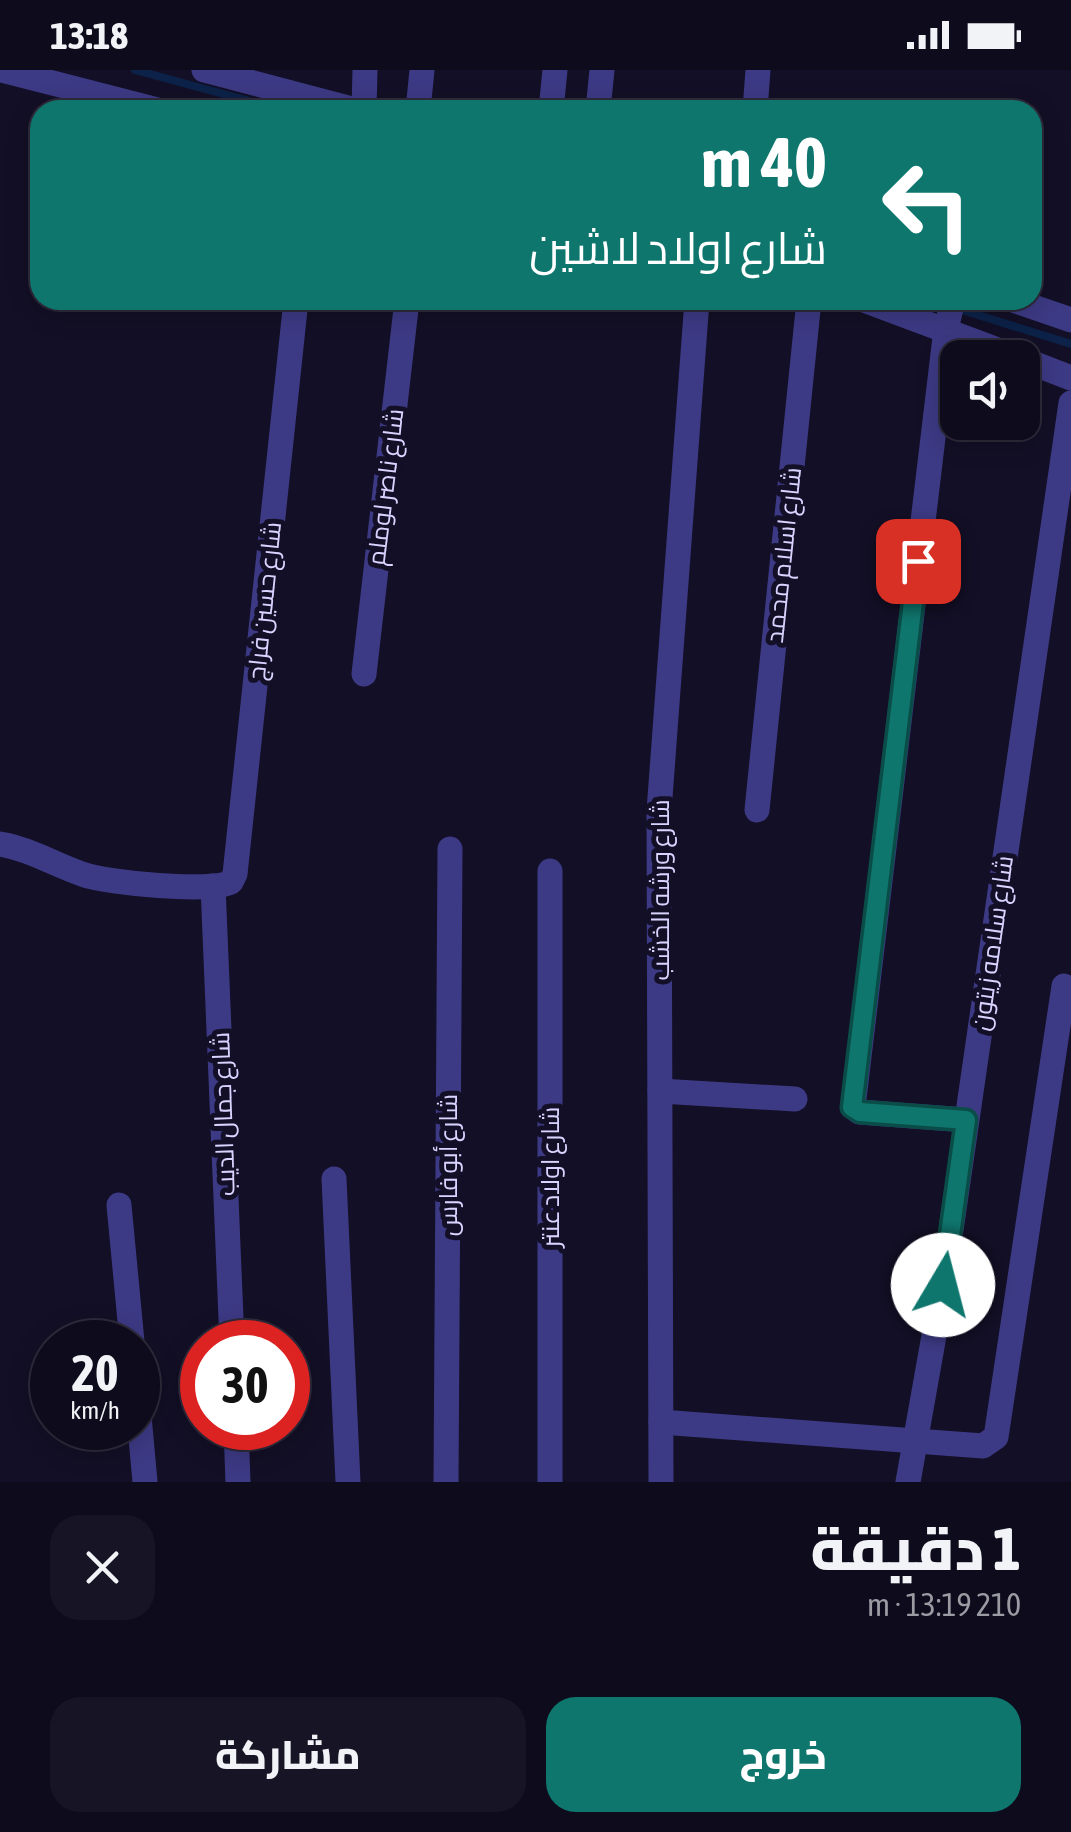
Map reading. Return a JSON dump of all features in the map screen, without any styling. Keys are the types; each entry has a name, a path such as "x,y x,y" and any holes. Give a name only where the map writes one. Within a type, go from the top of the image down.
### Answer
{"street":[{"path":"2,70 119,100"},
{"path":"204,70 299,100"},
{"path":"364,100 366,70"},
{"path":"419,100 422,70"},
{"path":"552,100 555,70"},
{"path":"599,100 602,70"},
{"path":"756,100 758,70"},
{"name":"شارع حسين فراج","path":"214,886 226,886 235,874 295,310"},
{"name":"شارع ناصر لوملم","path":"364,674 405,310"},
{"name":"شارع ورشه الخشب","path":"661,1482 659,811 696,310"},
{"name":"شارع اسلام محمد","path":"757,810 809,310"},
{"path":"1042,310 1071,320"},
{"path":"966,1120 860,1112 852,1107 950,313 993,340"},
{"path":"1040,366 1071,378"},
{"name":"شارع سلامه زيتون","path":"908,1482 943,1285 1071,403"},
{"path":"0,844 35,852 85,876 174,886 214,886"},
{"name":"شارع أبو فارس","path":"446,1482 450,849"},
{"name":"شارع اولاد عنتر","path":"550,871 550,1482"},
{"name":"شارع جمال الديب","path":"214,886 231,1320"},
{"path":"661,1422 984,1446 996,1437 1064,986"},
{"path":"660,1091 795,1099"},
{"path":"334,1178 348,1482"},
{"path":"119,1205 130,1320"},
{"path":"142,1450 145,1482"},
{"path":"237,1450 238,1482"}],"waterway":[{"path":"135,70 245,100"},
{"path":"962,310 1071,344"}],"route":[{"path":"918,561 852,1107 860,1112 966,1120 943,1285"}]}
